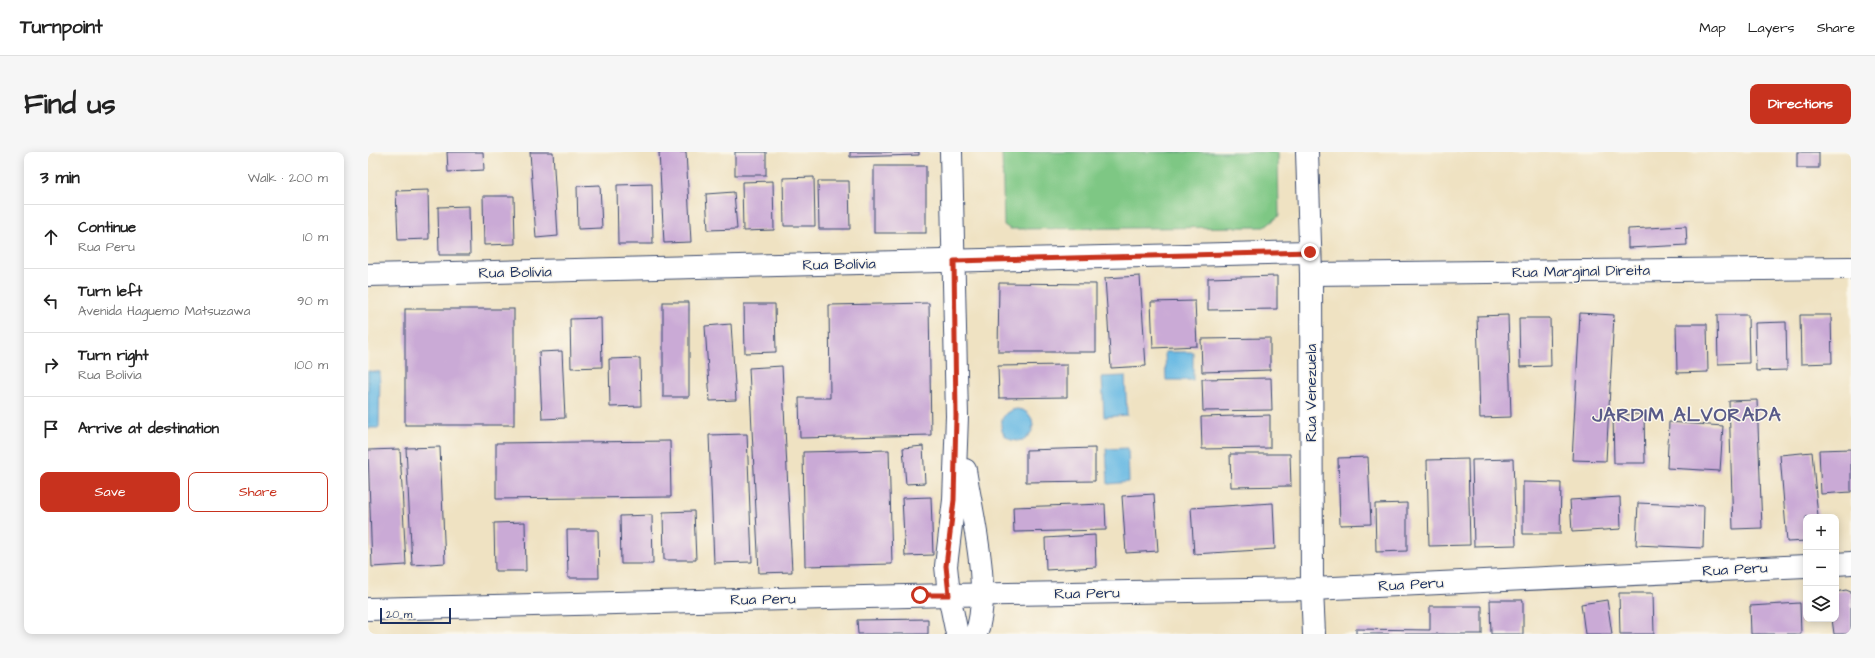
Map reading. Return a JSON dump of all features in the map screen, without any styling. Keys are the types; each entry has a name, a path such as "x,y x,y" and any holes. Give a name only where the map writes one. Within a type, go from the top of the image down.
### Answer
{"street":[{"path":"951,152 956,416 954,500 946,566 949,595 957,634"},
{"name":"Rua Venezuela","path":"1307,152 1311,274 1312,589 1314,634"},
{"name":"Rua Bolívia","path":"368,275 1310,252"},
{"name":"Rua Marginal Direita","path":"1311,274 1851,268"},
{"path":"956,416 980,566 982,594 980,623 976,634"},
{"path":"954,500 962,578 970,589 982,594"},
{"path":"1839,564 1851,563"},
{"name":"Rua Peru","path":"368,609 982,594 1312,589 1803,566"}],"green space":[{"path":"1002,152 1278,152 1279,216 1265,227 1010,229 1004,225"}],"water":[{"path":"1165,352 1193,352 1193,380 1166,380"},
{"path":"368,371 380,372 379,428 368,428"},
{"path":"1125,376 1127,415 1104,417 1102,377"},
{"path":"1017,409 1028,414 1033,425 1028,436 1017,441 1006,436 1001,425 1006,414"},
{"path":"1128,448 1129,482 1108,484 1106,449"}],"building":[{"path":"447,152 483,152 484,170 448,172"},
{"path":"530,152 553,152 558,236 536,238"},
{"path":"659,152 686,152 691,242 664,243"},
{"path":"735,152 766,152 766,175 735,175"},
{"path":"850,152 919,152 919,155 850,157"},
{"path":"1797,152 1819,152 1819,168 1797,168"},
{"path":"874,166 926,166 926,233 874,233"},
{"path":"814,177 815,226 784,226 783,178"},
{"path":"773,181 774,230 743,231 742,182"},
{"path":"818,181 849,181 850,229 819,229"},
{"path":"652,184 653,244 618,244 617,185"},
{"path":"600,185 602,228 578,229 577,186"},
{"path":"428,190 429,239 398,240 396,191"},
{"path":"734,192 737,229 708,230 706,194"},
{"path":"483,196 514,196 515,244 484,245"},
{"path":"469,206 470,255 439,255 438,207"},
{"path":"1686,226 1687,245 1628,248 1628,229"},
{"path":"1140,276 1146,366 1111,368 1105,278"},
{"path":"1277,276 1277,309 1208,310 1208,278"},
{"path":"999,283 1096,284 1096,352 998,352"},
{"path":"1195,301 1197,346 1153,348 1151,302"},
{"path":"663,302 689,302 689,397 663,397"},
{"path":"929,303 931,435 800,438 799,398 830,398 829,305"},
{"path":"744,304 775,304 776,352 745,353"},
{"path":"405,309 514,309 514,425 405,425"},
{"path":"1580,313 1614,315 1606,461 1572,460"},
{"path":"1508,315 1511,417 1480,418 1477,316"},
{"path":"1717,315 1748,315 1749,363 1718,364"},
{"path":"1800,315 1831,315 1832,363 1801,364"},
{"path":"601,318 602,367 571,368 570,319"},
{"path":"1519,318 1550,318 1551,366 1520,367"},
{"path":"1786,322 1787,370 1756,371 1755,323"},
{"path":"731,324 736,400 710,401 705,326"},
{"path":"1676,324 1707,324 1708,372 1677,373"},
{"path":"1270,338 1270,370 1202,372 1201,339"},
{"path":"562,351 565,418 542,419 539,352"},
{"path":"640,358 641,406 610,407 609,359"},
{"path":"1067,365 1067,397 999,398 998,366"},
{"path":"782,366 792,572 759,573 749,368"},
{"path":"1271,378 1272,410 1203,411 1202,379"},
{"path":"1757,400 1762,528 1733,529 1729,401"},
{"path":"1644,414 1645,463 1614,463 1613,415"},
{"path":"1270,415 1270,448 1202,449 1201,417"},
{"path":"1669,422 1723,426 1720,471 1667,468"},
{"path":"747,434 752,562 714,563 709,435"},
{"path":"670,441 671,497 496,499 496,443"},
{"path":"923,446 925,483 906,484 903,448"},
{"path":"440,447 445,563 412,565 406,448"},
{"path":"1095,448 1095,481 1026,482 1026,450"},
{"path":"400,449 406,565 372,567 368,450"},
{"path":"1851,449 1851,492 1821,494 1819,450"},
{"path":"889,450 892,564 805,566 803,452"},
{"path":"1812,452 1818,514 1803,514 1803,541 1787,542 1780,455"},
{"path":"1230,454 1290,454 1291,486 1231,487"},
{"path":"1368,457 1371,524 1340,525 1338,458"},
{"path":"1468,459 1470,545 1429,546 1427,460"},
{"path":"1513,459 1516,545 1474,546 1472,460"},
{"path":"1523,482 1561,483 1560,534 1523,534"},
{"path":"1154,494 1158,551 1126,553 1122,496"},
{"path":"931,497 933,555 905,556 902,498"},
{"path":"1620,497 1621,529 1572,532 1570,500"},
{"path":"1273,503 1275,549 1194,554 1191,508"},
{"path":"1407,503 1407,551 1376,552 1375,504"},
{"path":"1638,503 1704,506 1703,548 1636,545"},
{"path":"1105,504 1106,530 1014,532 1013,507"},
{"path":"694,511 696,560 664,560 663,512"},
{"path":"652,515 653,564 621,564 620,516"},
{"path":"525,522 526,571 495,571 494,523"},
{"path":"567,530 598,530 599,578 568,578"},
{"path":"1095,535 1096,567 1046,570 1045,538"},
{"path":"1846,590 1851,592 1851,634 1834,634 1832,622 1839,622 1839,591"},
{"path":"1619,593 1653,593 1654,634 1620,634"},
{"path":"1490,600 1523,600 1523,634 1491,634"},
{"path":"1607,600 1612,634 1585,634 1581,604"},
{"path":"1800,603 1801,634 1751,634 1750,606"},
{"path":"1430,606 1482,606 1482,634 1356,634 1356,629 1430,630"},
{"path":"928,619 928,634 858,634 857,620"}],"district":[{"name":"JARDIM ALVORADA","path":"1687,414"}],"route":[{"path":"920,595 949,595 946,566 954,500 956,416 954,261 1310,252"}]}
